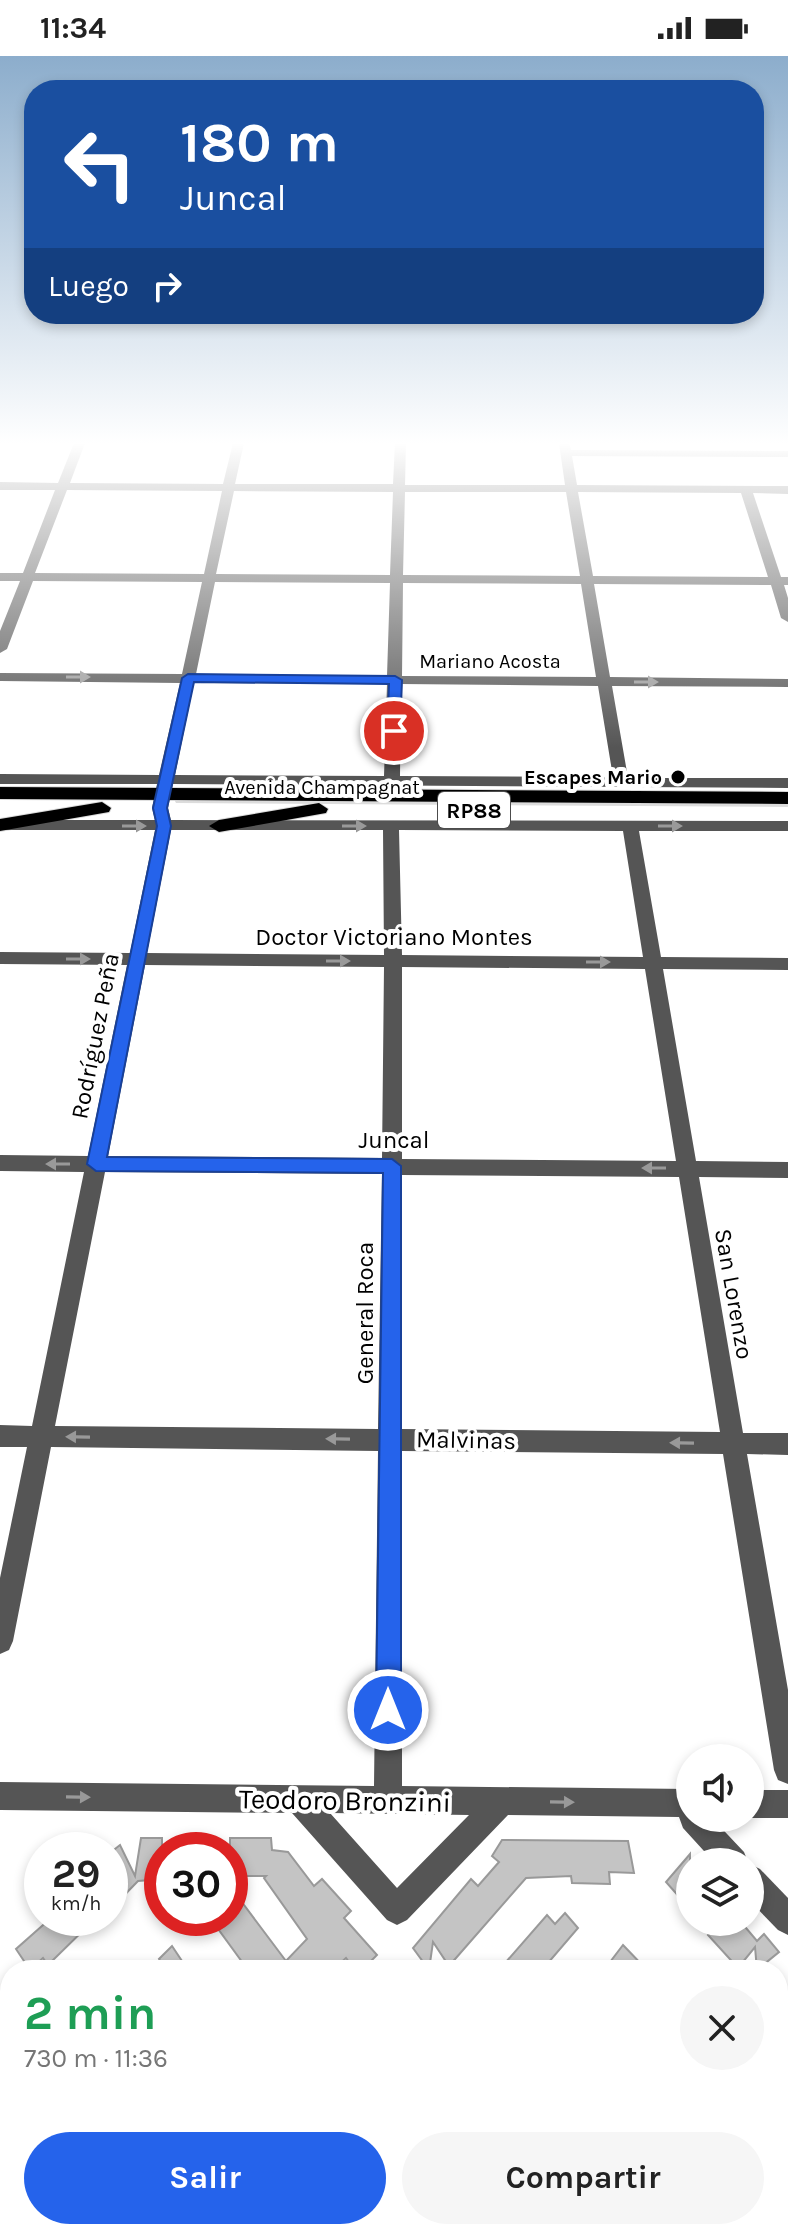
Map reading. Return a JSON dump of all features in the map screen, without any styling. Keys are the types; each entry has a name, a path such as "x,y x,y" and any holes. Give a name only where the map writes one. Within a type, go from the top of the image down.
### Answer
{"highway":[{"path":"4,801 57,788 103,802"},
{"path":"224,802 275,788 320,803"},
{"name":"Avenida Champagnat","path":"320,803 788,798"},
{"name":"Avenida Champagnat","path":"4,801 320,803 788,812"},
{"path":"4,801 56,817 103,802"},
{"path":"224,802 269,817 320,803"}],"street":[{"path":"0,649 40,545"},
{"name":"Rodríguez Peña","path":"0,1641 137,959 163,802 216,545"},
{"path":"392,782 399,545"},
{"path":"581,545 621,782"},
{"path":"768,545 782,581 788,618"},
{"path":"0,577 782,581"},
{"name":"Mariano Acosta","path":"0,677 788,683"},
{"name":"Avenida Champagnat","path":"4,801 320,803 392,782 788,783"},
{"name":"Avenida Champagnat","path":"320,803 391,826 788,826"},
{"name":"General Roca","path":"388,1800 393,961 391,826"},
{"name":"San Lorenzo","path":"630,826 788,1770"},
{"name":"Doctor Victoriano Montes","path":"0,958 788,964"},
{"name":"Juncal","path":"0,1163 788,1170"},
{"name":"Malvinas","path":"0,1436 788,1444"},
{"name":"Teodoro Bronzini","path":"0,1796 502,1801 676,1809"},
{"path":"298,1799 397,1910 502,1801"},
{"path":"764,1804 788,1804"},
{"path":"707,1832 722,1848"},
{"path":"764,1894 788,1920"}],"shaded area":[{"path":"174,799 788,802 788,807 176,803"}],"building":[{"path":"141,1838 144,1838 144,1880 138,1881 128,1891 128,1862 135,1876"},
{"path":"248,1838 271,1838 272,1850 288,1852 314,1886 322,1879 351,1911 344,1918 377,1955 372,1960 287,1960 307,1939 264,1878 266,1876 248,1876"},
{"path":"502,1840 628,1841 634,1873 609,1872 610,1884 572,1883 571,1876 526,1878 454,1960 445,1960 433,1942 430,1960 422,1960 413,1948 471,1879 478,1886 499,1862 492,1856"},
{"path":"676,1870 676,1893 666,1882"},
{"path":"248,1910 285,1960 241,1960 223,1936 248,1936"},
{"path":"565,1913 578,1928 551,1960 508,1960 547,1915 555,1924"},
{"path":"764,1934 779,1952 769,1960 756,1960 755,1947 744,1960 731,1960 709,1936 753,1936 757,1941"},
{"path":"31,1936 78,1936 53,1960 23,1960 16,1949"},
{"path":"623,1945 637,1960 612,1960"},
{"path":"172,1946 181,1960 160,1960"}],"place":[{"name":"Escapes Mario","path":"678,777"}],"route":[{"path":"388,1710 392,1166 96,1164 164,826 160,808 188,678 395,680 394,731"}]}
